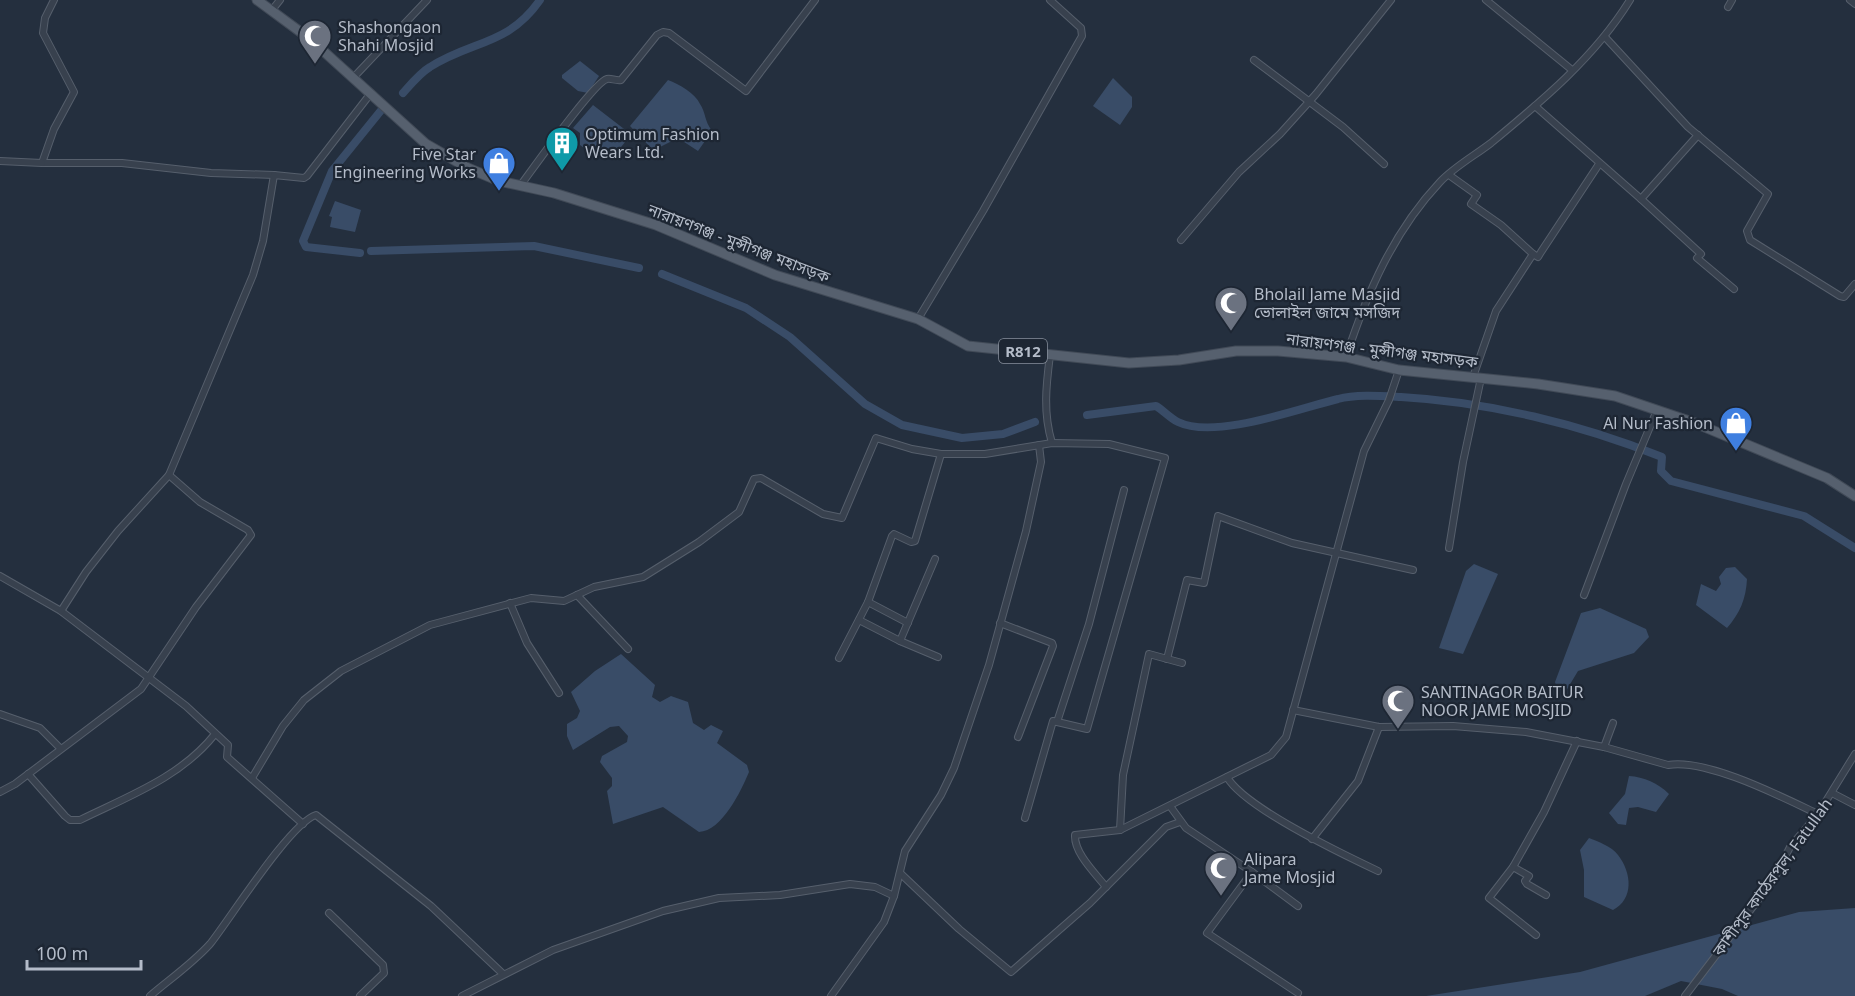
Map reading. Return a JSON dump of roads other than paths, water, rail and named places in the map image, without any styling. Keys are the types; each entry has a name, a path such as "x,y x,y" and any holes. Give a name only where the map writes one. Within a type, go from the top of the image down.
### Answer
{"main road":[{"name":"নারায়ণগঞ্জ - মুন্সীগঞ্জ মহাসড়ক","path":"257,0 310,39 426,144 468,168 499,181 554,193 656,225 775,276 918,319 968,345 1129,363 1179,360 1236,351 1346,357 1399,370 1615,396 1695,423 1827,478 1855,496"}],"street":[{"path":"42,163 54,129 74,92 43,33 45,18 54,0"},
{"path":"272,10 280,0"},
{"path":"353,78 427,0"},
{"path":"520,186 603,82 608,79 621,80 657,35 663,32 669,33 746,91 815,0"},
{"path":"918,319 983,211 1082,36 1081,28 1050,0"},
{"path":"1181,240 1239,172 1280,134 1310,101 1391,0"},
{"path":"1486,0 1572,70"},
{"path":"1346,357 1363,305 1410,218 1449,175 1535,106 1572,70 1605,37 1630,0"},
{"path":"1728,7 1732,0"},
{"path":"1850,0 1855,4"},
{"path":"1605,37 1698,135 1768,194 1747,231 1750,240 1840,296 1844,297 1855,284"},
{"path":"1254,60 1310,101 1384,164"},
{"path":"0,161 122,163 211,173 304,178 371,93"},
{"path":"1535,106 1701,254 1697,258 1734,289"},
{"path":"1641,199 1698,135"},
{"path":"1449,175 1477,195 1471,204 1501,225 1538,257 1599,164"},
{"path":"61,611 86,572 118,531 169,476 253,275 262,241 274,175"},
{"path":"1449,548 1470,424 1476,402 1477,378 1496,311 1533,254"},
{"path":"1050,355 1045,395 1046,424 1052,443"},
{"path":"1106,886 1083,856 1075,842 1075,835 1120,830 1277,751 1286,737 1364,451 1389,400 1399,370"},
{"path":"1584,595 1657,410"},
{"path":"252,778 284,726 304,700 341,671 430,625 531,598 564,601 594,587 643,577 699,542 739,512 754,478 761,478 823,514 842,518 876,438 912,449 941,453 985,454 1052,443 1109,444 1165,458 1087,729 1053,721 1025,818"},
{"path":"831,996 884,922 894,896 906,851 941,795 954,768 989,664 1026,531 1041,462 1039,445"},
{"path":"839,658 868,602 893,535 911,542 915,541 941,453"},
{"path":"0,792 28,774 60,748 105,719 141,689 196,607 252,533 200,502 169,476"},
{"path":"1057,722 1089,624 1124,490"},
{"path":"1167,659 1187,580 1204,583 1218,516 1292,543 1413,570"},
{"path":"900,641 935,559"},
{"path":"0,576 61,611 150,678 230,747 227,757 303,824"},
{"path":"577,595 627,649"},
{"path":"868,602 908,623"},
{"path":"510,603 527,643 559,693"},
{"path":"858,620 938,657"},
{"path":"1000,623 1053,646 1018,737"},
{"path":"1120,830 1123,775 1149,654 1182,663"},
{"path":"1293,710 1379,727 1453,726 1526,732 1577,741 1668,765 1680,762 1736,778 1818,814"},
{"path":"0,714 40,728 60,748"},
{"path":"1604,747 1613,723"},
{"path":"1312,839 1358,781 1379,727"},
{"path":"28,774 65,816 70,820 80,820 170,775 201,752 215,734"},
{"path":"1536,935 1490,900 1513,867 1544,812 1577,741"},
{"name":"কাশীপুর কাঠেরপুল, Fatullah","path":"1684,996 1779,872 1780,862 1818,814 1855,754"},
{"path":"1227,777 1243,794 1312,839 1378,872"},
{"path":"1832,793 1855,805"},
{"path":"1170,806 1180,822 1298,906"},
{"path":"150,996 209,945 264,869 310,817 321,817 431,906 502,973"},
{"path":"900,873 959,929 1011,972 1106,886 1166,827 1180,822"},
{"path":"1513,867 1528,875 1527,884 1546,895"},
{"path":"1252,872 1207,933 1298,993"},
{"path":"462,996 502,973 553,950 663,911 719,898 780,894 850,884 875,887 894,896"},
{"path":"329,913 383,966 384,973 362,994"},
{"path":"362,994 370,996"}],"water":[{"path":"580,61 599,76 588,93 578,91 562,78 562,75"},
{"path":"1113,78 1132,97 1132,107 1120,125 1093,106"},
{"path":"668,80 691,93 702,107 712,131 698,151 678,138 658,148 651,148 630,126"},
{"path":"593,105 628,132 626,141 611,159 592,148 588,151 580,145 580,133 573,128"},
{"path":"335,201 361,210 355,232 330,227 332,217 329,216"},
{"path":"1474,564 1498,574 1463,654 1439,648 1466,571"},
{"path":"1735,567 1747,579 1742,605 1727,628 1696,605 1701,584 1716,591 1721,584 1719,577 1726,568"},
{"path":"1600,608 1646,629 1649,637 1634,653 1578,671 1566,691 1557,689 1555,682 1581,613"},
{"path":"621,654 655,685 652,697 660,702 671,696 688,702 693,723 704,730 711,725 723,731 717,743 747,765 749,772 730,809 723,818 707,830 699,832 663,807 613,824 607,791 612,786 612,778 600,762 602,756 627,742 628,736 619,726 610,727 573,750 567,736 567,724 577,718 580,711 571,692 595,671"},
{"path":"1629,776 1650,781 1669,794 1656,812 1638,807 1629,808 1626,825 1618,824 1609,813 1625,794"},
{"path":"1589,838 1615,852 1626,870 1628,893 1620,905 1613,910 1584,897 1584,870 1580,850"},
{"path":"1855,908 1855,996 1738,996 1722,989 1681,981 1645,996 1426,996 1580,972 1799,912"}],"waterway":[{"path":"403,93 419,75 445,58 489,41 515,26 540,0"},
{"path":"360,253 306,247 303,241 332,171 383,108"},
{"path":"371,251 534,246 639,268"},
{"path":"662,274 746,308 790,337 865,404 902,425 962,438 1003,434 1035,422"},
{"path":"1087,415 1156,406 1178,422 1194,427 1213,427 1258,421 1353,396 1401,397 1501,409 1599,434 1662,457 1661,471 1671,481 1804,516 1855,548"}],"place":[{"name":"Shashongaon Shahi Mosjid","path":"315,65"},
{"name":"Optimum Fashion Wears Ltd.","path":"562,172"},
{"name":"Five Star Engineering Works","path":"499,192"},
{"name":"Bholail Jame Masjid ভোলাইল জামে মসজিদ","path":"1231,332"},
{"name":"Al Nur Fashion","path":"1736,452"},
{"name":"SANTINAGOR BAITUR NOOR JAME MOSJID","path":"1398,730"},
{"name":"Alipara Jame Mosjid","path":"1221,897"}]}
